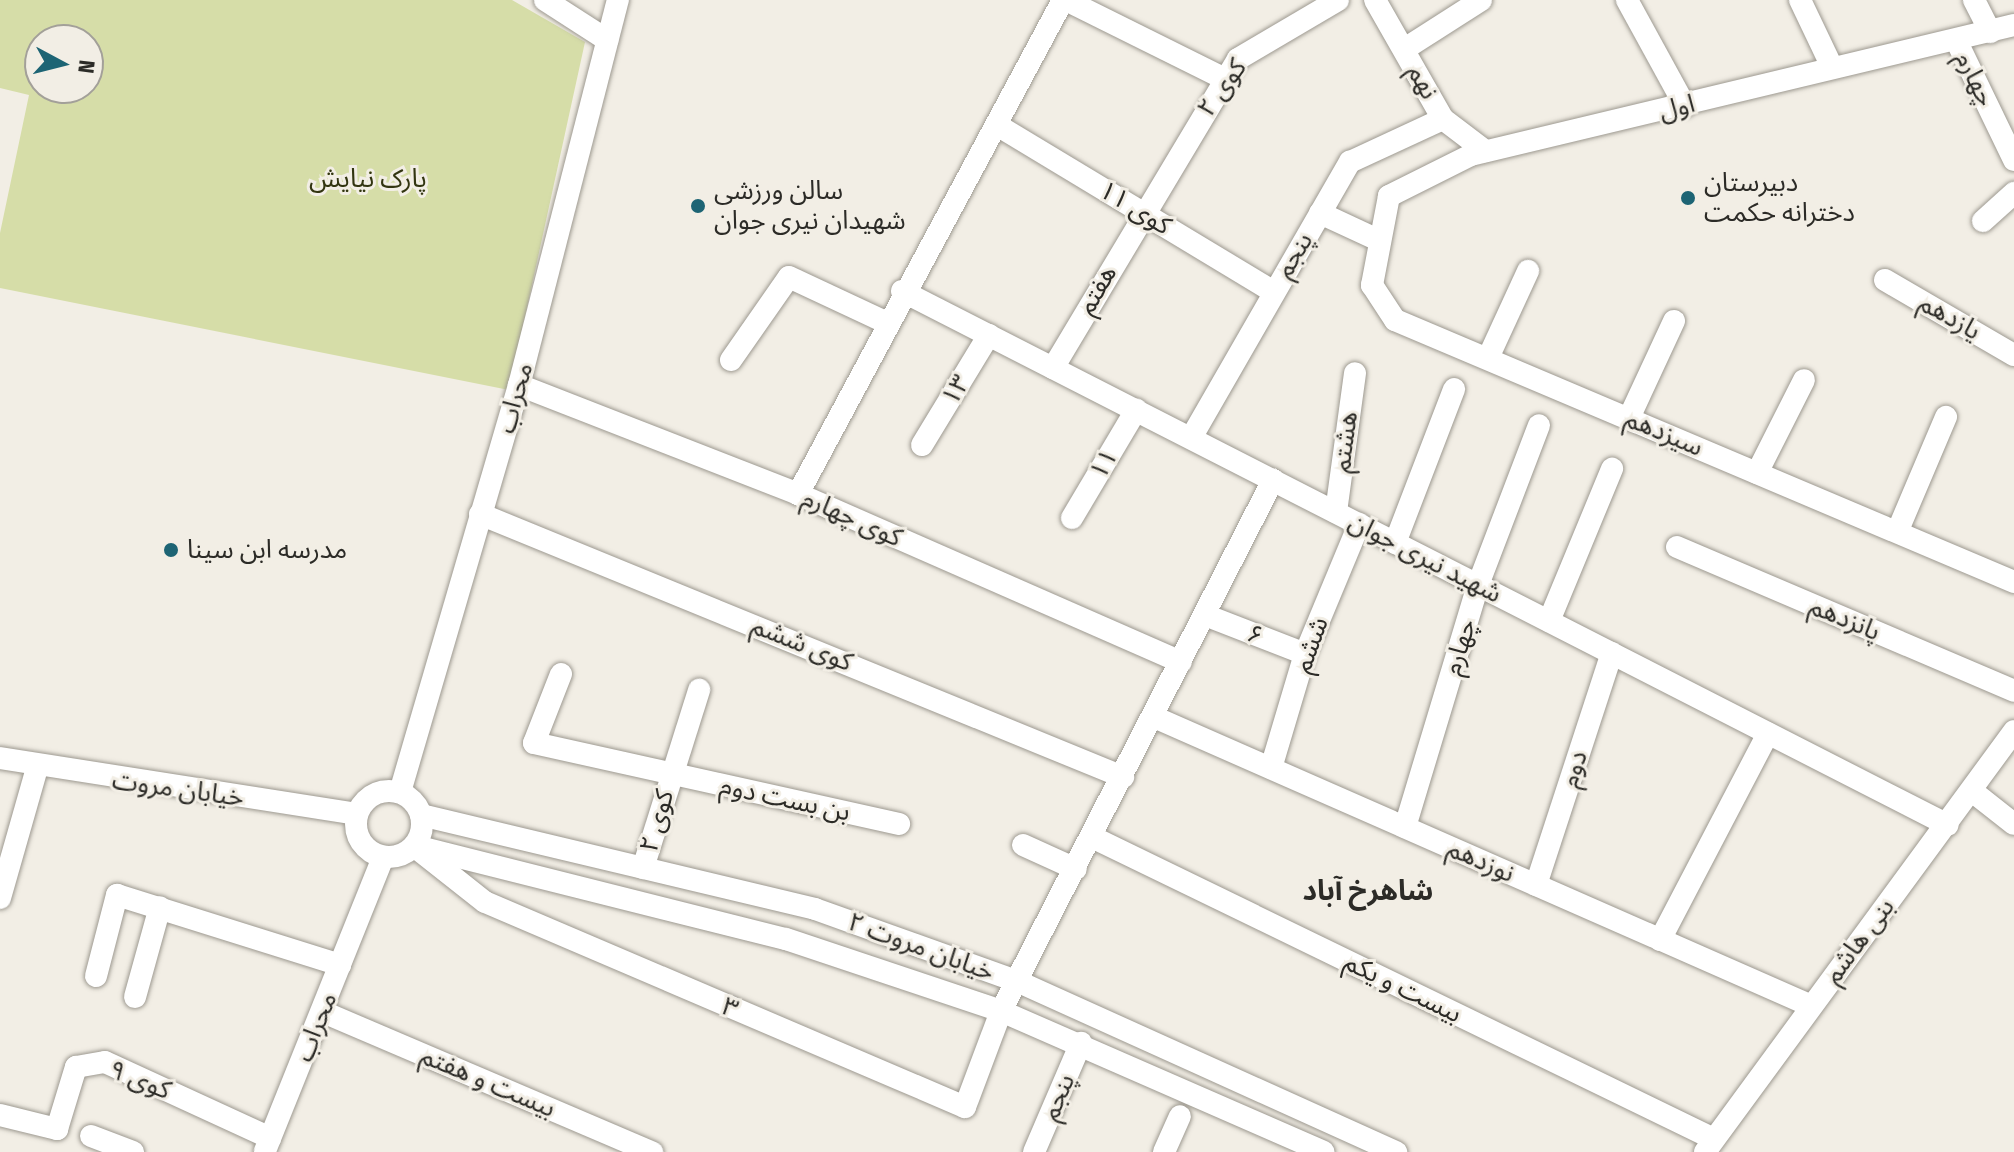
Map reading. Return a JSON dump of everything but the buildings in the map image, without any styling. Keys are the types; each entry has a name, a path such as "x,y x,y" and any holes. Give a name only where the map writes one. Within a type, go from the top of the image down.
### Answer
{"street":[{"path":"545,0 607,40"},
{"name":"محراب","path":"400,792 519,385 618,0"},
{"path":"798,494 902,291 1064,0 1225,79"},
{"name":"کوی ۲","path":"1142,212 1238,59 1338,0"},
{"name":"نهم","path":"1375,0 1406,48 1443,119 1485,151"},
{"path":"1406,48 1481,0"},
{"path":"1627,0 1685,106"},
{"path":"1800,0 1832,67"},
{"path":"1974,0 1990,32"},
{"name":"اول","path":"1376,239 1389,196 1485,151 1685,106 1832,67 1957,42 2014,25"},
{"name":"چهارم","path":"1957,42 2014,160"},
{"name":"پنجم","path":"1191,438 1272,291 1350,162 1443,119"},
{"name":"کوی ۱۱","path":"997,125 1272,291"},
{"path":"1983,221 2014,193"},
{"name":"هفتم","path":"1053,368 1142,212"},
{"path":"1320,213 1376,239"},
{"name":"سیزدهم","path":"1376,239 1372,285 1395,320 1898,530 2014,582"},
{"path":"1488,358 1528,271"},
{"path":"731,360 789,277 887,323"},
{"name":"یازدهم","path":"1885,280 2014,355"},
{"name":"شهید نیری جوان","path":"902,291 1948,825"},
{"path":"1629,418 1674,321"},
{"name":"۱۳","path":"922,445 989,335"},
{"name":"هشتم","path":"1336,512 1355,373"},
{"path":"1757,473 1804,380"},
{"name":"کوی چهارم","path":"519,385 798,494 1181,662"},
{"path":"1395,543 1454,389"},
{"name":"۱۱","path":"1072,518 1136,410"},
{"path":"1898,530 1946,417"},
{"name":"چهارم","path":"1405,827 1478,585 1539,425"},
{"path":"1549,621 1612,469"},
{"path":"1001,1011 1019,982 1273,480"},
{"name":"کوی ششم","path":"480,514 1123,777"},
{"name":"ششم","path":"1271,768 1305,654 1359,524"},
{"name":"پانزدهم","path":"1677,547 2014,691"},
{"name":"۶","path":"1205,615 1305,654"},
{"name":"دوم","path":"1536,885 1612,653"},
{"name":"بن بست دوم","path":"561,674 534,743 899,824"},
{"name":"کوی ۲","path":"643,868 670,774 699,690"},
{"name":"نوزدهم","path":"1154,717 1809,1005"},
{"name":"بنی هاشم","path":"1710,1146 1809,1005 1948,825 2014,731"},
{"path":"1660,940 1768,733"},
{"name":"خیابان مروت","path":"0,758 37,768 357,814"},
{"path":"0,898 37,768"},
{"path":"1972,791 2014,824"},
{"path":"400,792 421,815 414,846 383,857 363,846 357,814 369,797 400,792"},
{"name":"خیابان مروت ۲","path":"421,815 815,909 1019,982 1396,1152"},
{"name":"بیست و یکم","path":"1092,837 1710,1146"},
{"path":"1023,845 1076,869"},
{"name":"خیابان مروت ۲","path":"414,846 786,939 1001,1011 1081,1043 1323,1152"},
{"name":"۳","path":"414,846 485,902 965,1107 1001,1011"},
{"name":"محراب","path":"267,1145 383,857"},
{"path":"96,976 117,895 340,965"},
{"path":"135,997 160,907"},
{"name":"بیست و هفتم","path":"323,1012 652,1152"},
{"name":"پنجم","path":"1034,1152 1081,1043"},
{"name":"کوی ۹","path":"0,1115 57,1129 76,1067 105,1062 267,1145"},
{"path":"1164,1152 1180,1116"},
{"path":"91,1136 133,1152"}],"green space":[{"name":"پارک نیایش","path":"0,0 512,0 585,42 509,390 0,288 0,233 27,104 104,104 104,24 24,24 24,94 0,88"}],"place":[{"name":"دبیرستان دخترانه حکمت","path":"1688,198"},
{"name":"سالن ورزشی شهیدان نیری جوان","path":"698,206"},
{"name":"مدرسه ابن سینا","path":"171,550"}],"district":[{"name":"شاهرخ آباد","path":"1368,891"}]}
